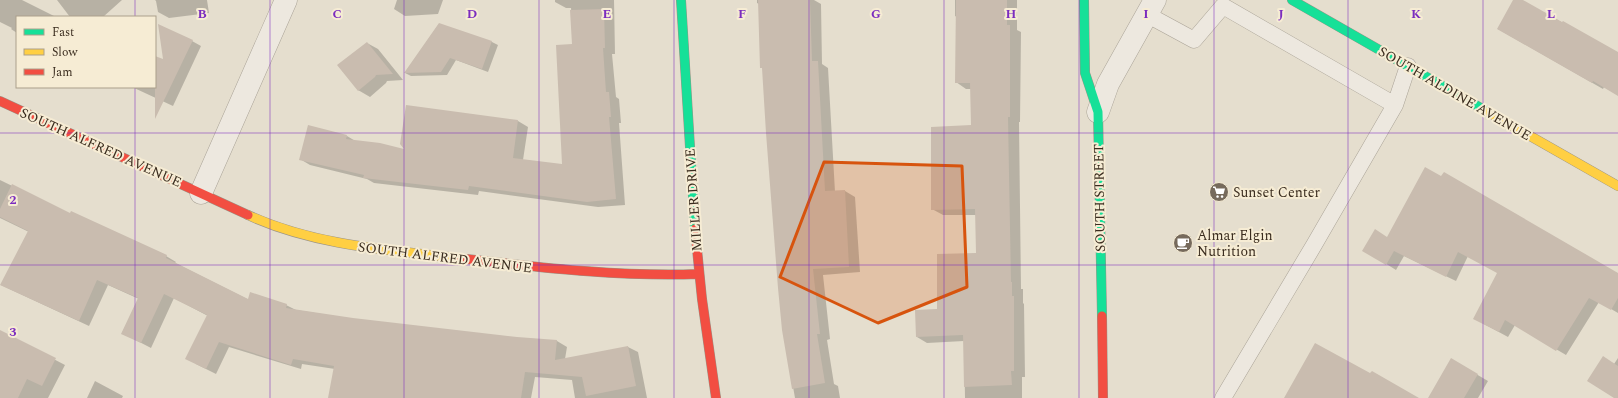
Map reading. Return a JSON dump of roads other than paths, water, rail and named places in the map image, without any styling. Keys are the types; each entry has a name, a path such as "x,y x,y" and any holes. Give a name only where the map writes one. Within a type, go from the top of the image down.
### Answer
{"street":[{"path":"202,193 286,0"},
{"name":"MILLER DRIVE","path":"681,0 698,274 716,398"},
{"name":"SOUTH STREET","path":"1084,0 1085,73 1098,112 1103,398"},
{"name":"SOUTH ALDINE AVENUE","path":"1292,0 1618,186"},
{"path":"1098,112 1108,84 1150,7"},
{"name":"SOUTH ALFRED AVENUE","path":"0,101 268,224 289,231 353,245 573,272 636,276 698,274"}],"lane":[{"path":"1150,7 1194,40 1225,3 1394,105"},
{"path":"1223,398 1314,245 1394,105 1408,66"}],"place":[{"name":"Sunset Center","path":"1219,192"},
{"name":"Almar Elgin Nutrition","path":"1183,243"}]}
